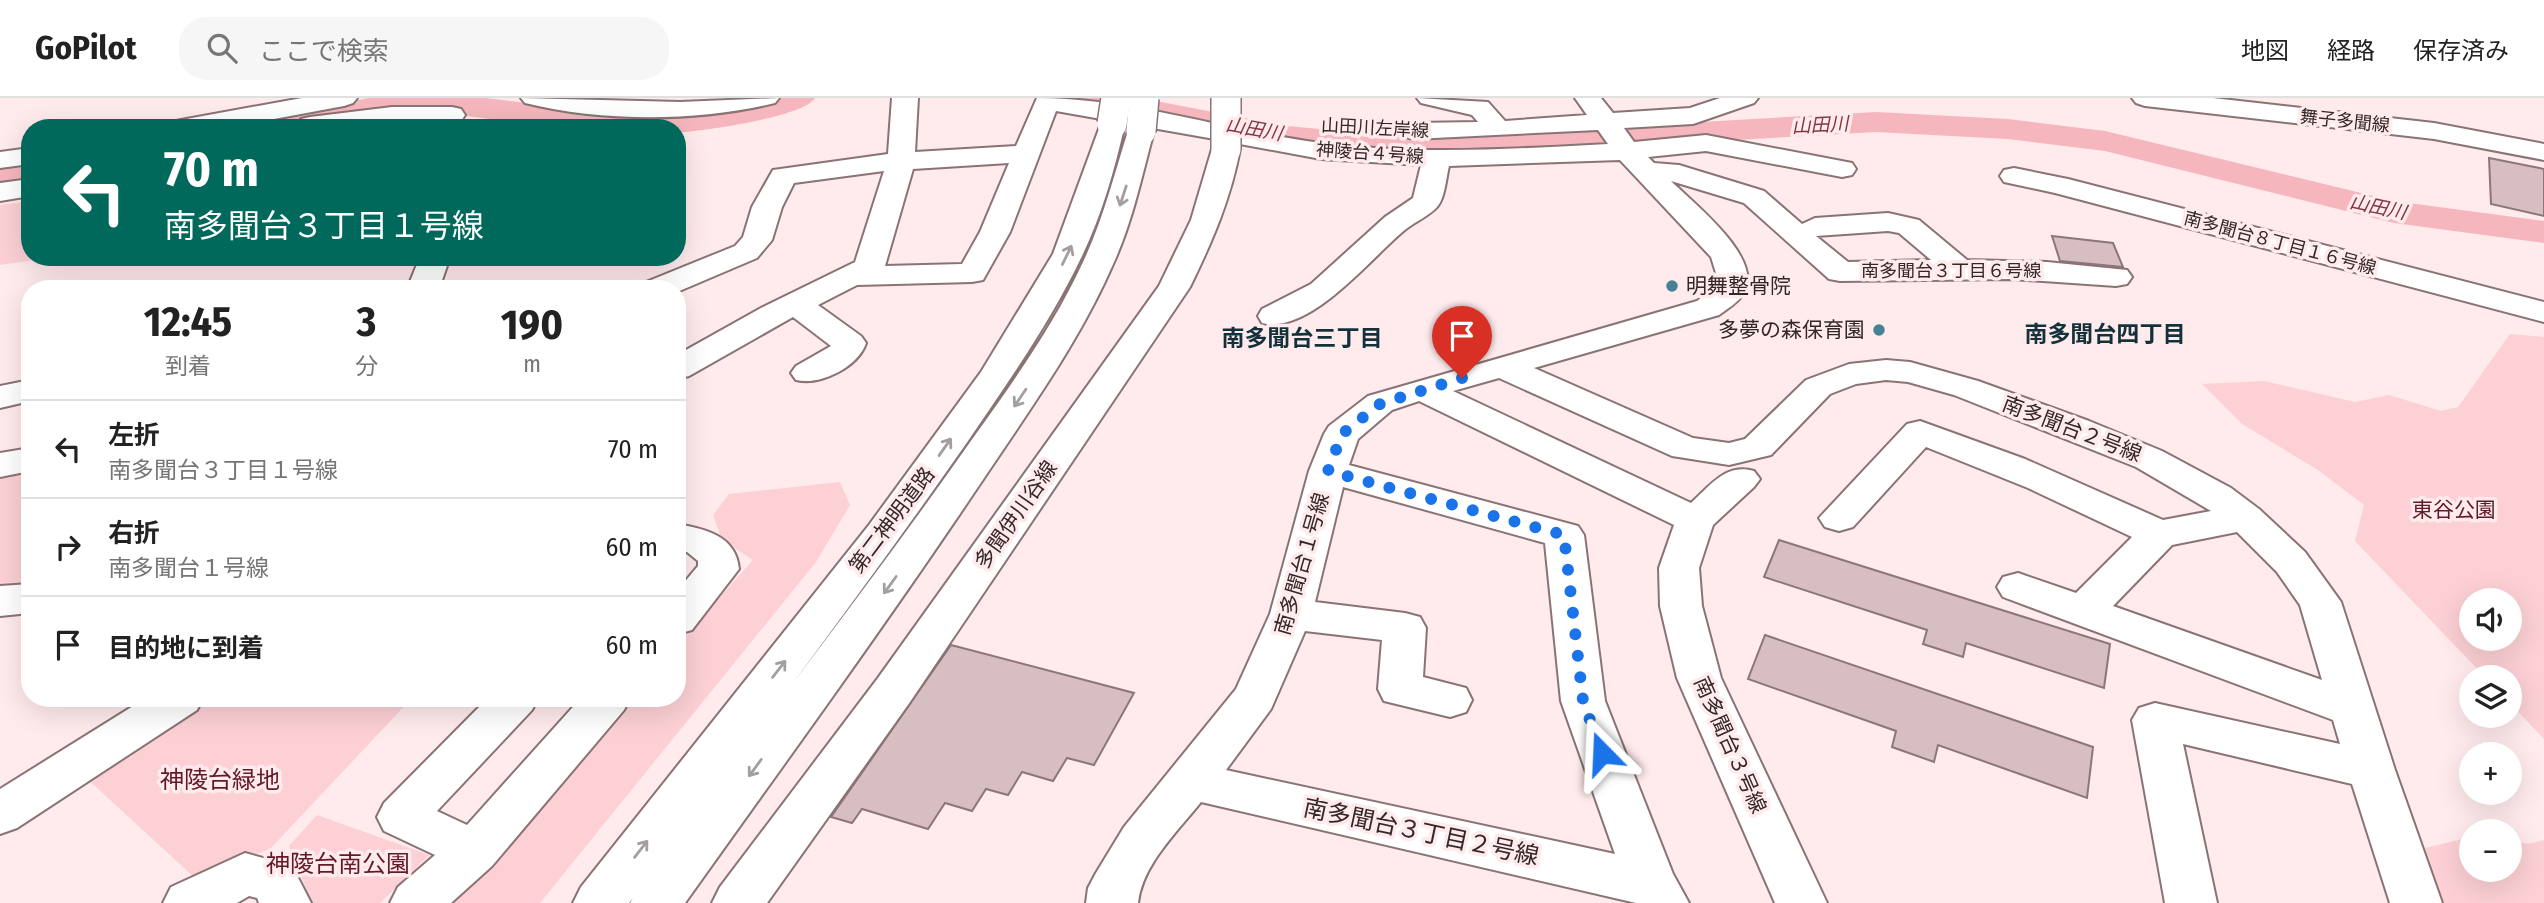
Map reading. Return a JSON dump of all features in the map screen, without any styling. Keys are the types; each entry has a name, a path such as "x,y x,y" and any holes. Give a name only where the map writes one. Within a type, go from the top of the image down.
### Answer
{"main road":[{"path":"230,119 344,98"},
{"path":"534,98 674,110 725,107 766,98"},
{"path":"686,364 772,315 797,305 869,267 901,161 905,98"},
{"name":"多聞伊川谷線","path":"738,903 894,690 1174,287 1198,240 1214,199 1226,149 1226,98"},
{"path":"1430,98 1463,107 1479,107 1499,129"},
{"name":"南多聞台１号線","path":"1112,903 1114,888 1140,841 1191,781 1255,697 1291,614 1328,471 1342,434 1380,404 1421,389 1707,309 1730,291 1732,273 1726,254 1638,161 1588,98"},
{"name":"山田川左岸線","path":"1349,128 1446,132 1693,116 1745,98"},
{"name":"舞子多聞線","path":"2145,98 2305,107 2544,152"},
{"name":"神陵台４号線","path":"853,276 972,273 995,232 1048,100 1321,151 1437,158 1638,161"},
{"name":"山田川左岸線","path":"1132,110 1314,125"},
{"name":"第二神明道路","path":"599,903 883,534 996,375 1068,254 1102,163 1132,110"},
{"name":"第二神明道路","path":"656,903 921,542 1030,383 1070,318 1099,262 1118,212 1132,110"},
{"path":"362,119 392,115 452,115"},
{"path":"1638,161 1706,143 1842,169"},
{"path":"679,280 746,252 757,240 767,207 783,176 832,167 1026,154"},
{"path":"0,160 21,157"},
{"path":"1274,316 1322,290 1395,223 1426,202 1437,158"},
{"name":"南多聞台３丁目６号線","path":"1638,161 1754,197 1840,272 1958,268 2055,270 2116,277"},
{"name":"南多聞台８丁目１６号線","path":"2014,176 2058,185 2544,313"},
{"path":"0,192 21,188"},
{"path":"1815,227 1888,222 1909,226 1958,268"},
{"path":"797,305 849,343 846,352 808,373"},
{"name":"南多聞台２号線","path":"1503,367 1685,447 1729,454 1758,447 1818,387 1849,374 1886,370 1910,372 1966,388 2149,459 2217,497 2245,518 2291,562 2320,602 2371,770 2416,903"},
{"path":"1421,389 1695,520"},
{"path":"0,397 21,392"},
{"path":"1839,519 1920,432 2014,467 2159,534"},
{"path":"0,465 21,460"},
{"path":"1328,471 1564,535 1583,701 1657,893"},
{"name":"南多聞台３号線","path":"1741,479 1695,520 1679,568 1681,606 1699,678 1801,903"},
{"path":"2084,610 2159,534 2245,518"},
{"path":"686,539 699,541 718,556 719,569 686,608"},
{"path":"2018,587 2352,709"},
{"path":"0,601 21,598"},
{"path":"1291,614 1405,628 1400,689 1450,700"},
{"path":"0,814 167,707"},
{"path":"474,851 401,817 507,707"},
{"path":"416,903 474,851 600,707"},
{"path":"2191,903 2155,720 2371,770"},
{"name":"南多聞台３丁目２号線","path":"1191,781 1657,893"},
{"path":"190,903 245,874 274,881 285,903"}],"green space":[{"path":"21,202 21,262 0,265 0,205"},
{"name":"東谷公園","path":"2510,334 2544,337 2544,739 2522,716 2522,665 2474,665 2460,651 2522,651 2522,588 2459,588 2459,650 2355,541 2364,505 2318,470 2242,424 2202,384 2264,381 2355,402 2389,395 2441,411 2458,407"},
{"path":"21,469 21,590 0,592 0,474"},
{"path":"840,482 850,505 816,562 540,903 440,903 477,871 622,707 686,707 686,635 753,560 722,540 713,515 729,494"},
{"name":"神陵台緑地","path":"181,707 404,707 270,849 195,878 84,776"},
{"name":"神陵台南公園","path":"317,815 429,855 380,903 312,903 289,846"},
{"path":"2459,840 2459,882 2522,882 2522,842 2528,844 2544,840 2544,903 2443,903 2425,848"}],"building":[{"path":"2489,158 2544,169 2544,216 2491,204"},
{"path":"2052,236 2113,243 2123,267 2060,261"},
{"path":"1779,540 2110,644 2104,688 1966,643 1963,657 1923,644 1927,630 1764,577"},
{"path":"1765,635 2093,747 2087,798 1938,745 1934,762 1892,747 1896,731 1748,679"},
{"path":"951,645 1134,693 1094,765 1067,758 1053,781 1022,772 1008,795 986,789 972,811 945,803 928,829 862,809 852,823 831,817"}],"waterway":[{"name":"山田川","path":"686,121 745,113 799,98"},
{"name":"山田川","path":"1089,98 1287,136 1352,142 1456,146 1876,122 2008,129 2105,141 2394,212 2544,232"},
{"name":"山田川","path":"302,119 351,110 418,104 467,106 575,119"},
{"name":"山田川","path":"0,179 21,176"}],"place":[{"name":"明舞整骨院","path":"1672,286"},
{"name":"多夢の森保育園","path":"1879,330"}],"district":[{"name":"南多聞台四丁目","path":"2105,334"},
{"name":"南多聞台三丁目","path":"1302,338"}],"route":[{"path":"1462,378 1380,404 1342,434 1328,471 1564,535 1583,701 1602,753"}]}
